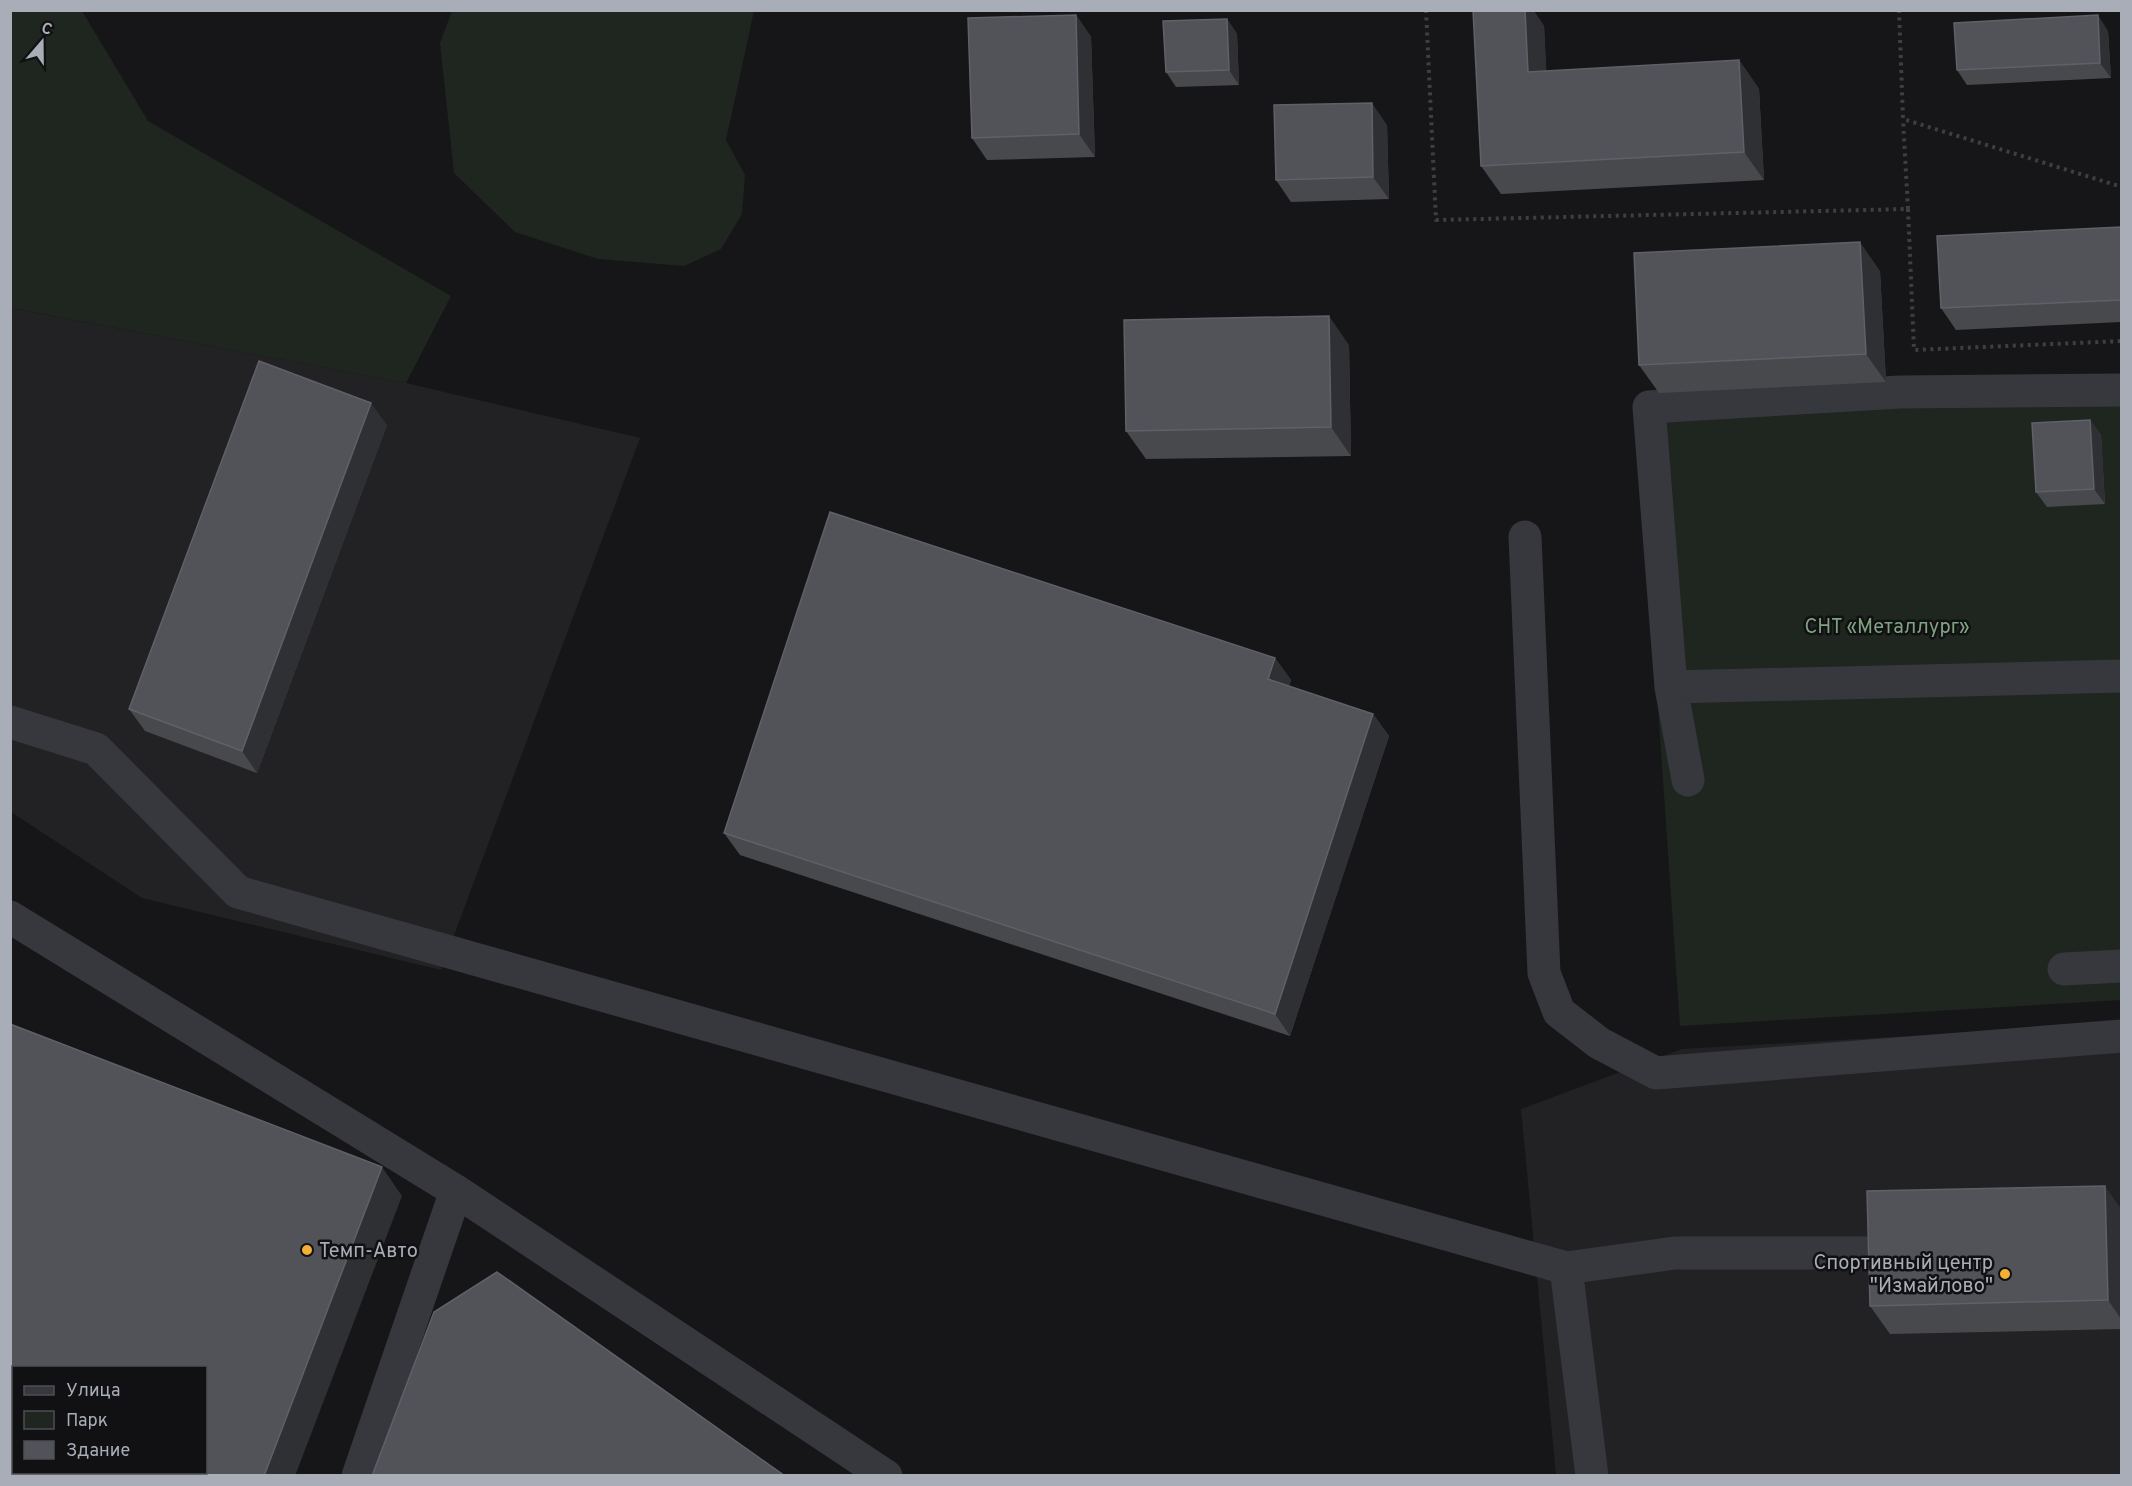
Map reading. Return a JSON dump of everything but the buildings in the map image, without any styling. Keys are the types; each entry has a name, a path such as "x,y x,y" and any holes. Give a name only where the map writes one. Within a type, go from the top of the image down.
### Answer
{"lane":[{"path":"1688,780 1671,687 1649,407 1900,392 2121,390"},
{"path":"1525,537 1544,973 1559,1012 1599,1044 1656,1073 2121,1036"},
{"path":"1671,687 2121,676"},
{"path":"10,722 96,749 238,892 1566,1268 1675,1253 1868,1253"},
{"path":"10,917 456,1191 886,1476"},
{"path":"2064,969 2121,966"},
{"path":"358,1476 456,1191"},
{"path":"1566,1268 1592,1476"}],"path":[{"path":"1426,10 1436,220 1908,209"},
{"path":"1899,10 1914,350 2121,341"},
{"path":"1903,119 2121,187"}],"shaded area":[{"path":"10,308 406,383 640,438 441,970 142,898 11,812"},
{"path":"2121,1024 2121,1475 1556,1475 1521,1109 1682,1049"}],"green space":[{"path":"10,11 82,11 148,121 451,296 406,383 11,308"},
{"path":"452,11 754,11 726,140 745,175 742,214 721,249 684,266 598,259 515,232 454,173 440,43"},
{"name":"СНТ «Металлург»","path":"2121,382 2121,1000 1680,1026 1637,404"}],"place":[{"name":"Темп-Авто","path":"307,1250"},
{"name":"Спортивный центр \"Измайлово\"","path":"2005,1274"}]}
